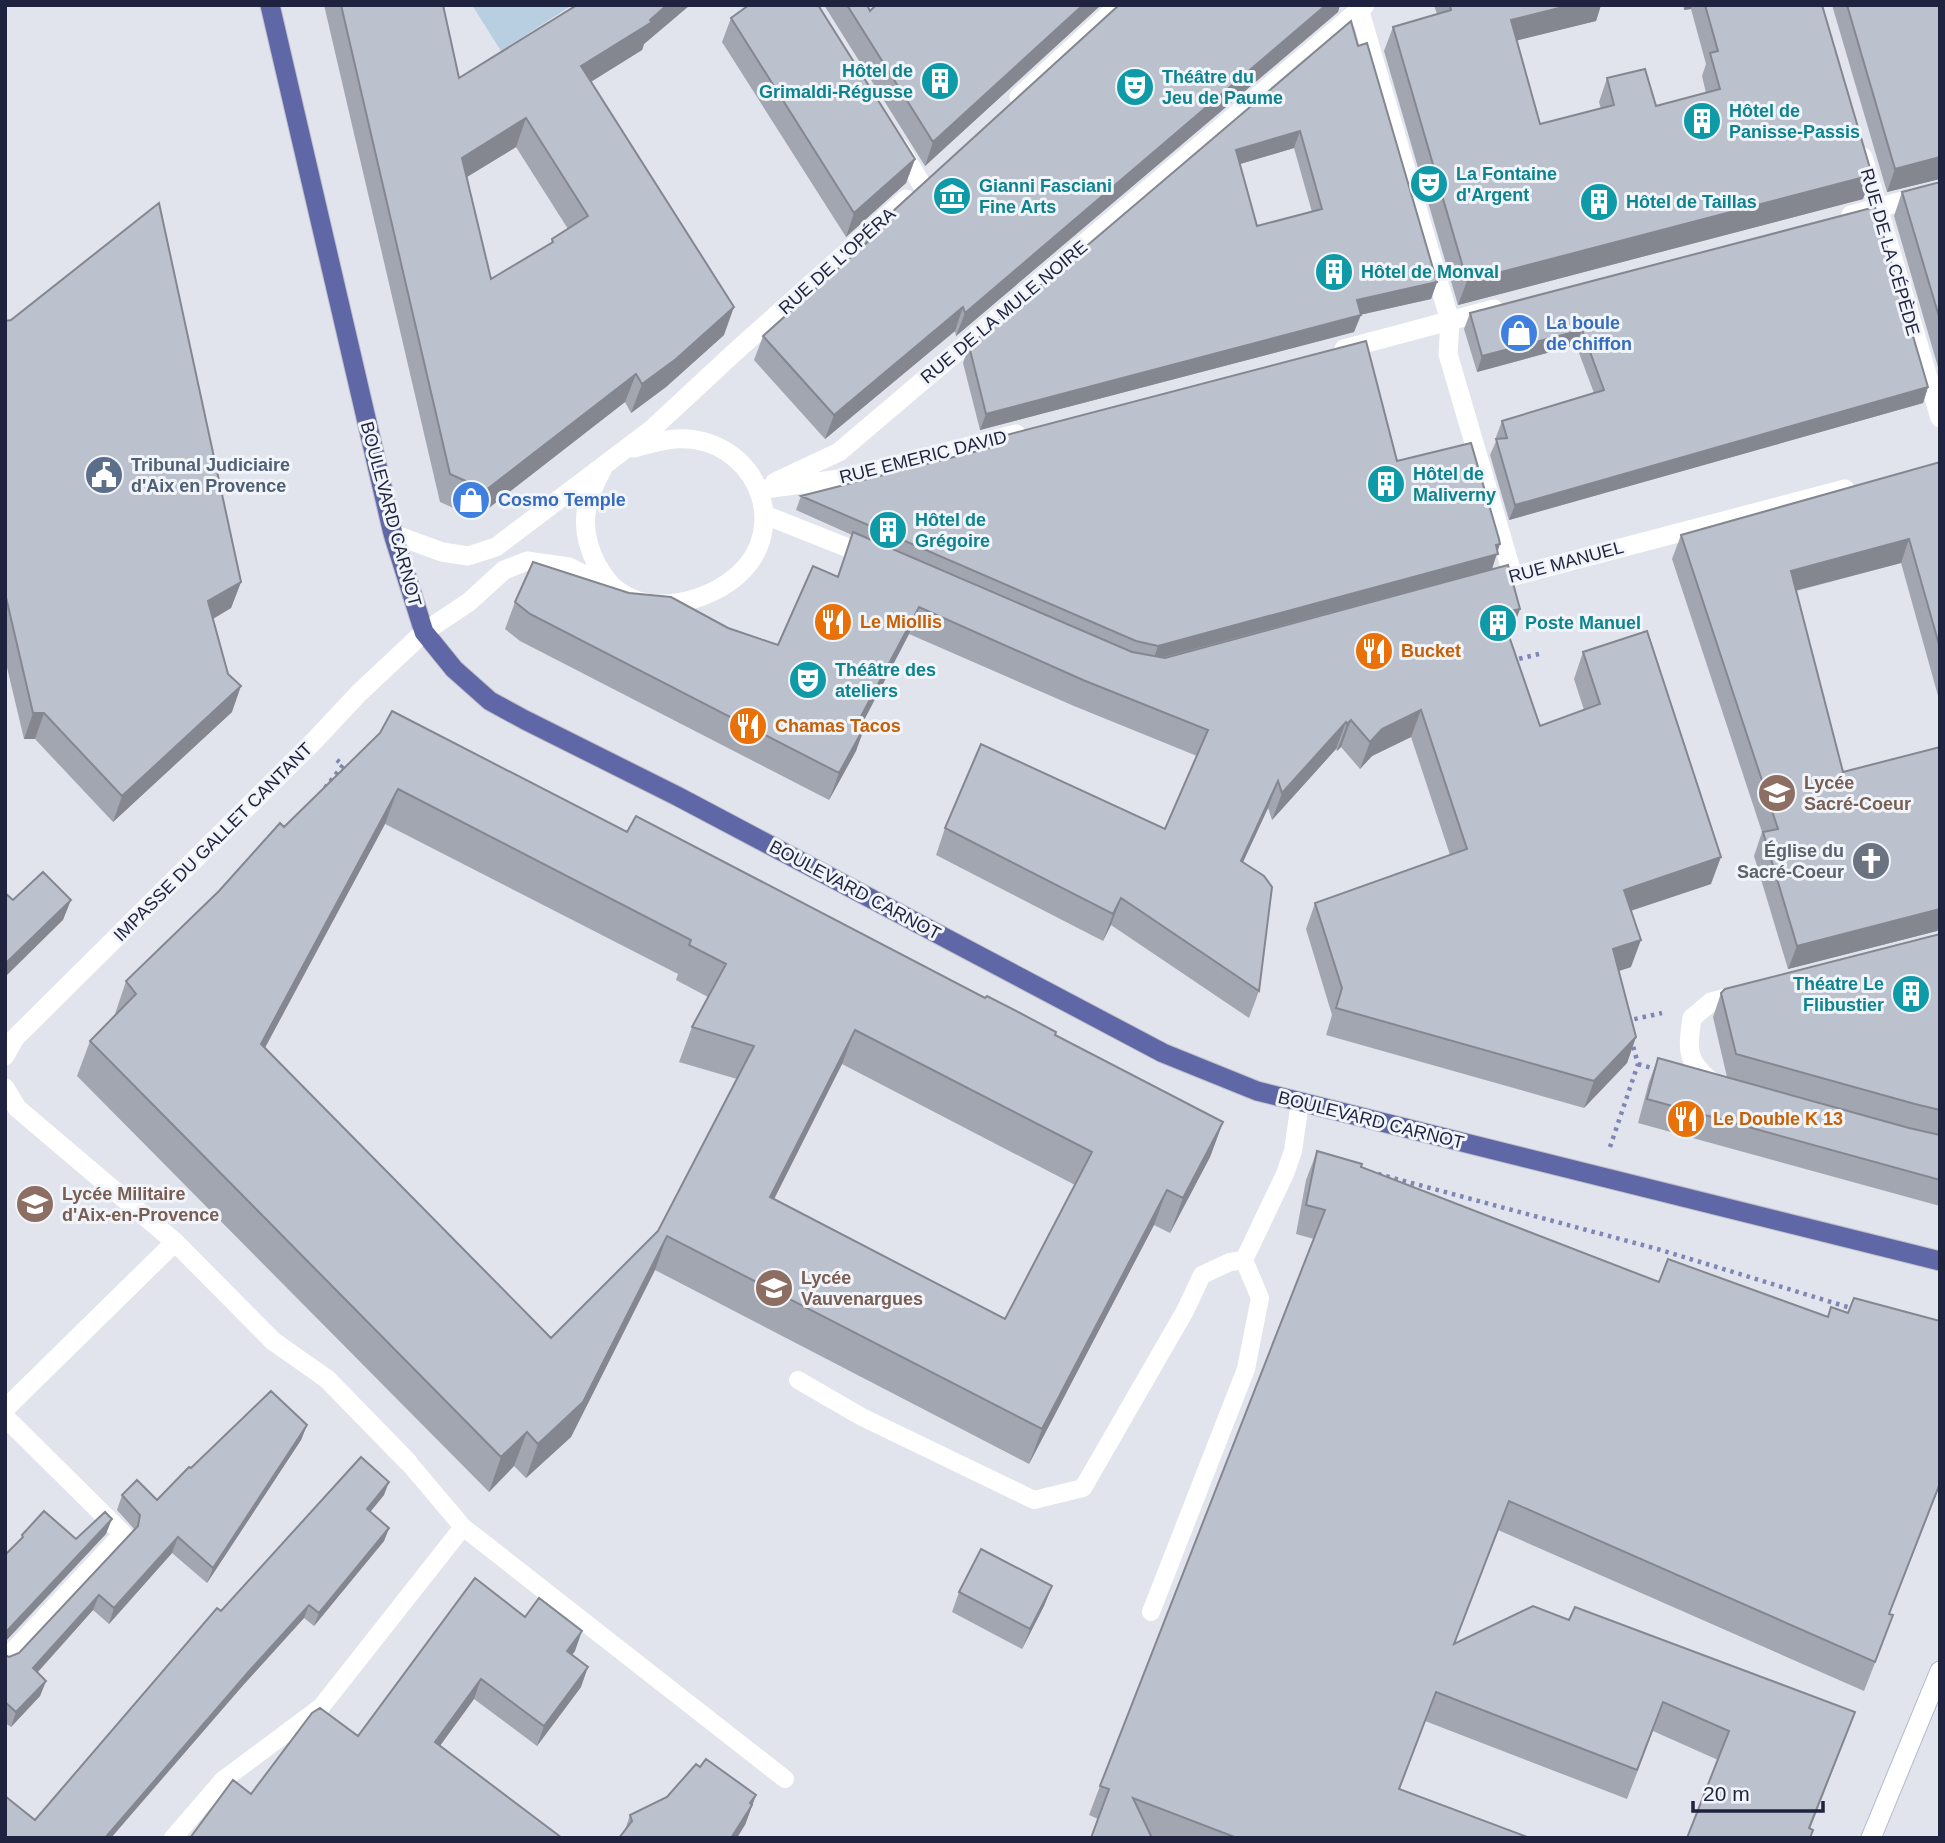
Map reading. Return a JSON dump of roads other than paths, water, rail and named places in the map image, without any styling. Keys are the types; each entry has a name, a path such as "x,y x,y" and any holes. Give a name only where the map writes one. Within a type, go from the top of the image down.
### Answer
{"main road":[{"name":"BOULEVARD CARNOT","path":"270,5 393,534 424,632 454,669 490,701 677,796 1163,1053 1257,1091 1940,1261"}],"street":[{"path":"1001,113 1119,5"},
{"path":"1361,7 1450,321 1448,354 1513,576"},
{"name":"RUE DE LA MULE NOIRE","path":"758,490 839,452 1361,7"},
{"name":"RUE DE L'OPÉRA","path":"624,452 681,405 736,351 927,181 887,129"},
{"name":"RUE DE LA CÉPÈDE","path":"1859,145 1940,418"},
{"path":"1837,219 1940,191"},
{"path":"1329,352 1517,303"},
{"name":"RUE EMERIC DAVID","path":"758,490 846,478 1034,429"},
{"path":"393,534 442,552 468,556 496,547 605,466 624,452 668,438 698,440 727,452 749,473 763,500 765,515 764,535 756,555 719,590 693,601 665,603 637,600 617,590 601,572 587,547 585,520 591,490 605,466"},
{"name":"RUE MANUEL","path":"1486,583 1858,486"},
{"path":"765,515 882,562"},
{"name":"IMPASSE DU GALLET CANTANT","path":"5,1056 15,1038 316,740 359,693 424,632 469,602 504,570 527,561 569,567 617,590"},
{"path":"1727,1090 1699,1072 1688,1048 1692,1018 1711,1002 1765,988"},
{"path":"5,1088 17,1108 174,1242 273,1341 327,1380 408,1462"},
{"path":"5,1409 174,1242"},
{"path":"5,1417 123,1534 5,1660"},
{"path":"1871,1838 1940,1671"}],"lane":[{"path":"1151,1612 1246,1369 1260,1298 1244,1260 1293,1152 1300,1102"},
{"path":"798,1380 862,1417 1034,1500 1083,1488 1185,1311 1202,1275 1230,1262 1244,1260"},
{"path":"408,1462 463,1527 785,1779"},
{"path":"173,1838 223,1780 321,1707 463,1527"}],"place":[{"name":"Hôtel de Grimaldi-Régusse","path":"940,81"},
{"name":"Théâtre du Jeu de Paume","path":"1135,87"},
{"name":"Hôtel de Panisse-Passis","path":"1702,121"},
{"name":"La Fontaine d'Argent","path":"1429,184"},
{"name":"Gianni Fasciani Fine Arts","path":"952,196"},
{"name":"Hôtel de Taillas","path":"1599,202"},
{"name":"Hôtel de Monval","path":"1334,272"},
{"name":"La boule de chiffon","path":"1519,333"},
{"name":"Tribunal Judiciaire d'Aix en Provence","path":"104,475"},
{"name":"Hôtel de Maliverny","path":"1386,484"},
{"name":"Cosmo Temple","path":"471,500"},
{"name":"Hôtel de Grégoire","path":"888,530"},
{"name":"Le Miollis","path":"833,622"},
{"name":"Poste Manuel","path":"1498,623"},
{"name":"Bucket","path":"1374,651"},
{"name":"Théâtre des ateliers","path":"808,680"},
{"name":"Chamas Tacos","path":"748,726"},
{"name":"Lycée Sacré-Coeur","path":"1777,793"},
{"name":"Église du Sacré-Coeur","path":"1871,861"},
{"name":"Théatre Le Flibustier","path":"1911,994"},
{"name":"Le Double K 13","path":"1686,1119"},
{"name":"Lycée Militaire d'Aix-en-Provence","path":"35,1204"},
{"name":"Lycée Vauvenargues","path":"774,1288"}]}
